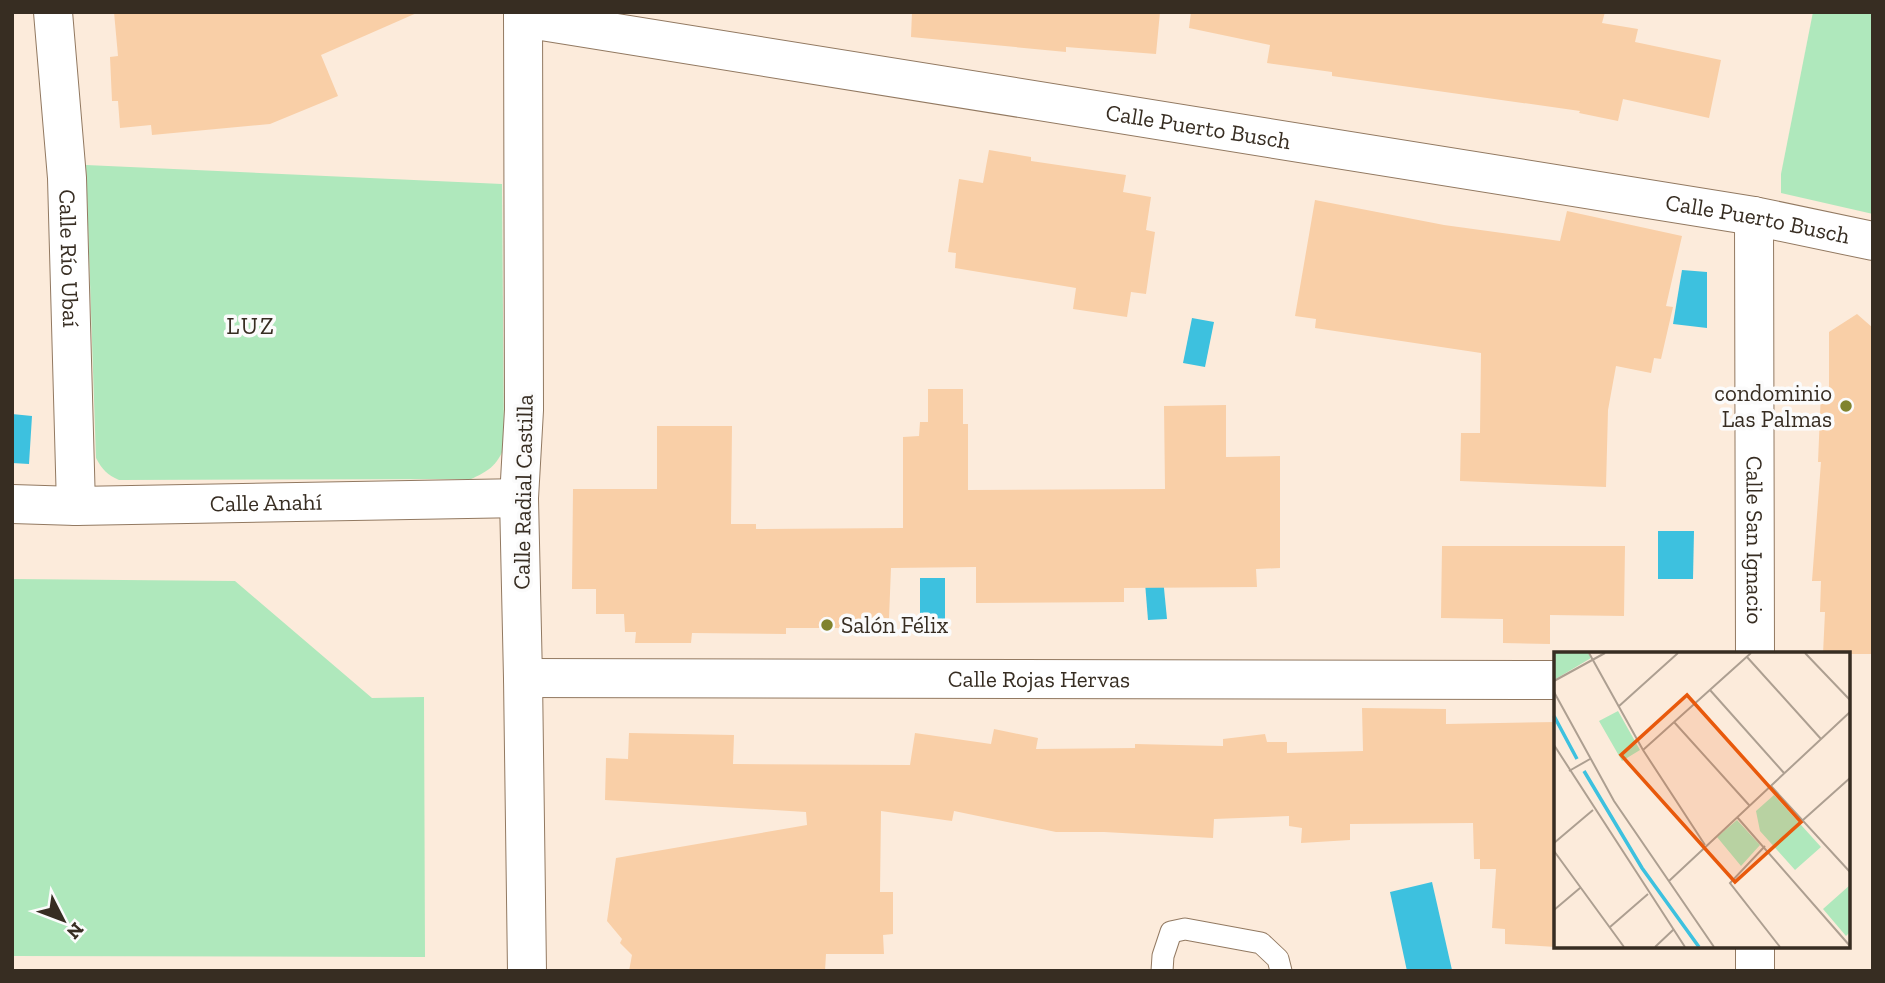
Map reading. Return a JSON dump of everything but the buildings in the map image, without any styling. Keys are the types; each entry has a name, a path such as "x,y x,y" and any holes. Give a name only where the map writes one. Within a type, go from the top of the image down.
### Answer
{"street":[{"name":"Calle Río Ubaí","path":"53,12 66,178 76,506"},
{"name":"Calle Puerto Busch","path":"523,15 1754,216 1873,241"},
{"name":"Calle Radial Castilla","path":"523,15 524,410 519,498 527,971"},
{"name":"Calle San Ignacio","path":"1754,216 1755,652"},
{"name":"Calle Anahí","path":"12,504 76,506 519,498"},
{"name":"Calle Rojas Hervas","path":"523,678 1554,680"},
{"path":"1755,948 1755,971"}],"lane":[{"path":"1162,971 1163,956 1171,932 1185,929 1261,943 1278,959 1281,971"}],"green space":[{"path":"1813,12 1873,12 1873,214 1781,193 1781,174"},
{"path":"86,165 502,184 504,447 499,459 487,471 471,479 119,480 111,476 96,458"},
{"path":"12,579 235,581 372,698 424,697 425,957 12,956"}],"water":[{"path":"1682,270 1707,272 1707,328 1673,324"},
{"path":"1192,318 1214,322 1205,367 1183,363"},
{"path":"12,414 32,416 29,464 12,463"},
{"path":"1658,531 1694,531 1693,579 1658,579"},
{"path":"1162,568 1167,619 1148,620 1144,570"},
{"path":"920,578 945,578 945,621 920,621"},
{"path":"1432,882 1452,970 1407,971 1390,892"}],"place":[{"name":"condominio Las Palmas","path":"1846,406"},
{"name":"Salón Félix","path":"827,625"}],"district":[{"name":"LUZ","path":"251,326"}]}
